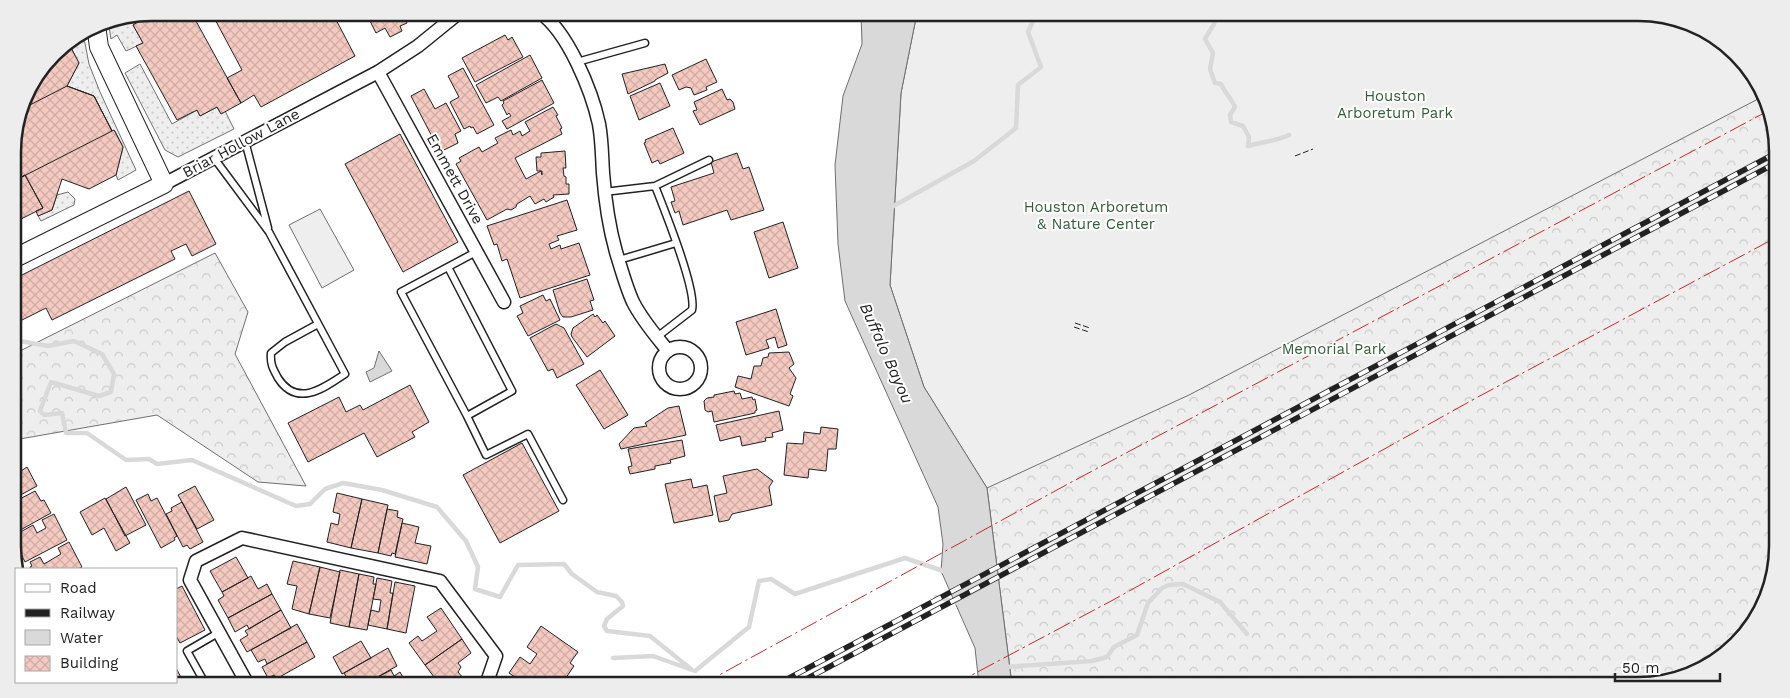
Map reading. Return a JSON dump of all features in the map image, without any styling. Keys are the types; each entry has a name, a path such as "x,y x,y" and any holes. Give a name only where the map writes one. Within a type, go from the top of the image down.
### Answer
{"street":[{"name":"Briar Hollow Lane","path":"22,255 164,184 378,72 418,46 448,22"},
{"path":"550,22 566,42 577,62 590,95 599,126 604,192 619,260 633,302 668,351"},
{"path":"97,34 99,47 164,184"},
{"name":"Emmett Drive","path":"378,72 504,302"},
{"path":"243,677 190,580 196,562 242,538 440,581 496,656 489,677"}],"lane":[{"path":"577,62 645,43"},
{"path":"245,142 269,232"},
{"path":"214,158 269,232 345,374 316,392 304,394 294,392 283,385 272,367 271,353 285,342 318,324"},
{"path":"604,192 655,186 709,160"},
{"path":"655,186 687,276 694,304 692,310 657,337"},
{"path":"619,260 676,243"},
{"path":"476,252 401,292 486,455 528,434 563,500"},
{"path":"448,268 512,391 467,416"},
{"path":"201,677 187,651 218,633"}],"green space":[{"name":"Memorial Park","path":"915,21 1638,21 1680,28 1710,43 1736,66 1751,87 1759,102 1768,135 1769,546 1768,563 1762,588 1751,611 1730,638 1710,655 1680,670 1646,676 1011,676 987,488 890,285 901,93"},
{"name":"Houston Arboretum & Nature Center","path":"915,21 1638,21 1680,28 1710,43 1724,54 1742,73 1758,99 1189,395 987,488 924,387 890,285 901,93"},
{"path":"136,23 133,25 143,43 126,51 117,35 111,39 109,28"},
{"path":"84,40 89,64 100,92 136,170 118,180 116,175 123,147 115,131 112,131 94,96 67,86 79,63 72,49"},
{"path":"140,64 172,124 197,110 200,116 217,107 221,114 225,111 234,129 178,157 165,150 125,73"},
{"path":"68,192 75,199 74,205 41,221 38,216 52,210 57,195"},
{"path":"320,209 354,270 322,288 289,225"},
{"path":"215,253 248,312 235,354 306,486 258,482 157,415 21,439 21,350"}],"water":[{"name":"Buffalo Bayou","path":"915,21 901,93 890,285 924,387 987,488 1011,676 978,676 975,648 941,571 943,544 938,507 845,301 838,244 835,165 843,96 862,44 861,22"},
{"path":"379,351 392,371 370,382 366,372 374,368"}],"building":[{"path":"144,22 196,22 241,103 221,114 217,107 200,116 197,110 177,120 136,46 143,43 133,25"},
{"path":"216,22 337,22 355,56 261,107 254,95 241,103 227,78 242,70"},
{"path":"370,22 407,22 400,26 402,31 390,37 385,28 376,33"},
{"path":"505,35 508,40 512,37 523,57 475,82 462,58"},
{"path":"72,49 79,63 67,86 94,96 112,131 114,130 123,147 116,175 89,189 62,179 52,210 38,216 36,211 43,208 25,175 22,177 22,135 31,102 43,80"},
{"path":"530,55 542,78 501,101 498,97 486,103 476,85"},
{"path":"706,59 717,82 706,87 707,90 694,95 691,88 686,87 679,90 672,75"},
{"path":"665,64 668,73 628,94 622,74"},
{"path":"463,68 494,125 477,134 473,127 471,128 470,126 464,129 450,102 459,97 448,76"},
{"path":"542,80 554,103 507,129 502,121 511,116 509,113 507,115 502,105 503,101"},
{"path":"660,83 670,106 639,120 630,96"},
{"path":"67,86 94,96 112,131 22,177 22,135 30,105"},
{"path":"424,89 435,109 446,103 461,131 455,134 458,143 440,152 411,96"},
{"path":"722,89 727,100 730,99 733,102 735,109 700,125 693,111 697,110 694,102"},
{"path":"553,107 558,115 556,116 562,128 560,129 562,134 515,158 526,179 541,171 537,171 536,157 541,157 541,153 565,151 566,168 563,168 566,184 569,184 569,194 553,195 554,197 546,202 544,199 535,204 530,196 511,210 507,209 487,220 456,164 461,161 459,158 479,147 482,152 498,143 495,138 511,130 513,135 520,131 522,136 530,131 525,122"},
{"path":"673,128 684,153 660,164 658,160 652,163 644,143 646,142 645,140"},
{"path":"400,134 458,242 403,272 345,164"},
{"path":"737,153 743,169 749,167 764,210 731,220 727,210 683,225 679,211 675,213 671,202 675,201 671,187 714,173 711,162"},
{"path":"25,175 43,208 22,219 22,177"},
{"path":"189,191 216,244 192,256 186,244 171,251 175,259 52,320 46,308 22,320 22,275"},
{"path":"567,200 577,230 557,236 559,240 549,244 551,249 560,245 561,249 579,243 590,275 520,298 507,259 502,261 497,244 494,245 487,226"},
{"path":"783,222 798,268 769,278 754,232"},
{"path":"587,279 594,300 590,301 593,310 571,317 563,317 553,290"},
{"path":"543,295 546,301 550,299 560,320 528,336 517,316 523,313 520,306"},
{"path":"776,309 787,345 778,348 775,337 766,340 769,348 746,355 736,322"},
{"path":"593,314 595,317 597,315 603,323 605,321 615,336 587,357 571,334 573,328"},
{"path":"556,324 564,328 584,364 557,378 553,369 548,371 530,338"},
{"path":"789,352 794,364 789,368 796,378 790,394 793,396 789,406 735,387 738,376 751,379 754,366 761,366 763,358 768,357 769,353"},
{"path":"600,370 628,415 604,429 576,385"},
{"path":"410,385 429,422 412,432 415,437 377,457 364,433 308,462 288,423 339,397 346,412 360,405 363,410"},
{"path":"734,391 735,394 740,393 742,399 752,397 753,400 755,399 757,410 755,413 714,422 712,411 708,412 705,410 704,401 707,398 714,397 714,395"},
{"path":"679,406 686,435 621,449 619,444 634,428 647,426 645,423 668,408"},
{"path":"779,411 783,430 772,433 773,437 765,438 766,441 742,446 740,436 720,441 716,425"},
{"path":"821,427 838,429 836,449 828,449 826,471 809,469 808,478 784,475 787,443 803,444 804,432 820,434"},
{"path":"682,440 685,456 670,460 671,463 655,466 655,469 630,474 628,467 632,466 628,449"},
{"path":"522,443 559,511 500,543 463,475"},
{"path":"27,467 37,486 21,495 21,471"},
{"path":"757,469 773,481 769,487 772,505 732,514 729,520 719,522 714,496 727,493 723,476"},
{"path":"691,479 693,488 707,485 713,515 674,523 665,484"},
{"path":"195,486 214,520 197,529 178,495"},
{"path":"126,487 146,525 125,536 106,499"},
{"path":"35,491 41,501 44,500 51,513 21,530 21,498"},
{"path":"337,493 362,499 351,548 327,542 331,523 338,525 340,514 333,512"},
{"path":"148,494 151,501 157,498 177,536 174,538 175,540 161,548 136,500"},
{"path":"105,498 130,543 116,551 104,528 92,535 80,512"},
{"path":"362,499 388,505 378,553 351,548"},
{"path":"182,502 203,542 190,549 187,545 183,547 166,514 172,511 171,508"},
{"path":"387,509 398,511 397,517 403,519 395,554 392,553 391,556 378,553"},
{"path":"54,514 67,540 25,562 22,557 21,532 33,525 37,533 46,528 42,520"},
{"path":"402,523 419,527 415,543 431,546 427,564 395,557"},
{"path":"69,542 82,567 30,568 32,566 30,562 40,557 44,564 61,554 58,548"},
{"path":"236,557 248,578 222,592 210,571"},
{"path":"293,561 320,567 309,614 292,609 297,586 287,584"},
{"path":"320,567 340,572 330,618 309,614"},
{"path":"340,570 359,574 349,627 330,623"},
{"path":"359,574 374,577 373,584 376,584 367,630 349,627"},
{"path":"251,576 258,589 267,584 272,594 228,618 218,600 224,596 222,592"},
{"path":"377,578 392,581 390,593 393,593 387,629 368,625 371,610 379,612 381,600 373,599"},
{"path":"395,582 415,586 406,633 387,629"},
{"path":"182,586 205,630 180,643 178,640 178,588"},
{"path":"272,594 281,610 249,629 247,625 235,632 228,618"},
{"path":"441,608 462,639 425,665 409,643 418,636 422,641 437,631 427,617"},
{"path":"281,610 291,628 247,652 240,640 248,635 245,631"},
{"path":"297,624 307,642 267,664 265,659 258,662 251,650"},
{"path":"541,626 578,652 570,663 574,666 567,677 515,677 509,673 520,657 530,664 537,654 527,647"},
{"path":"462,639 471,653 458,663 461,667 458,672 462,677 434,677 425,665"},
{"path":"361,641 371,658 342,674 333,657"},
{"path":"307,642 315,657 280,677 275,677 274,675 267,677 262,667"},
{"path":"388,648 397,666 378,677 346,677 344,673"},
{"path":"391,670 394,676 400,672 403,677 378,677"}],"waterway":[{"path":"890,208 974,161 1016,128 1018,85 1041,67 1028,32 1033,21"},
{"path":"1214,21 1205,39 1213,53 1210,69 1215,83 1221,84 1235,107 1230,115 1231,122 1243,126 1249,137 1248,146 1289,135"},
{"path":"22,341 48,346 74,341 102,354 114,374 111,392 99,396 51,382 40,411 44,415 62,413 66,433 87,433 126,460 149,459 157,464 192,460 296,506 310,504 325,489 343,483 382,490 437,507 466,541 478,567 475,589 500,597 518,565 564,564 572,574 597,592 616,596 622,602 623,606 607,619 604,626 607,631 650,636 691,669"},
{"path":"613,658 653,656 695,671 749,627 759,581 771,579 795,594 905,558 946,572"},
{"path":"1006,667 1092,661 1107,657 1114,647 1137,635 1148,603 1162,588 1169,585 1183,584 1220,602 1247,634"},
{"path":"936,597 959,603"}],"railway":[{"path":"792,677 1769,157"},
{"path":"811,677 1769,167"}],"fence":[{"path":"1295,156 1313,149"},
{"path":"1075,323 1090,328"},
{"path":"1074,327 1089,332"}],"power":[{"path":"716,677 1066,485 1763,114"},
{"path":"969,676 1113,600 1476,398 1769,241"}],"park label":[{"name":"Houston Arboretum Park","path":"1395,104"}]}
